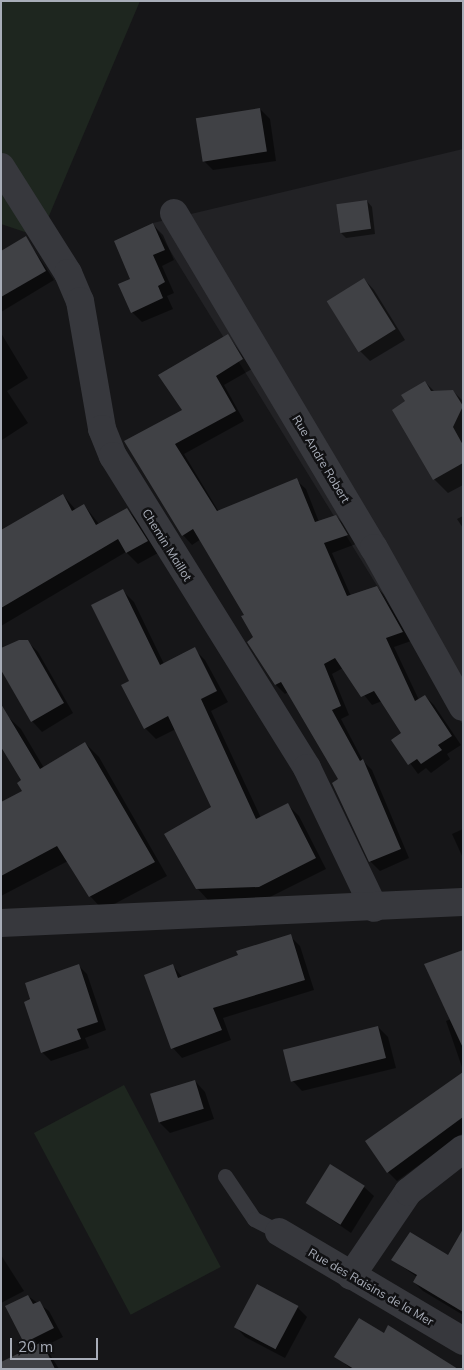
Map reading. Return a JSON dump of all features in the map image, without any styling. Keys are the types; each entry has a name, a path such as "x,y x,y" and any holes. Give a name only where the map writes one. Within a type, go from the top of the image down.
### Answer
{"street":[{"name":"Chemin Maillot","path":"1,167 68,273 80,301 102,429 113,456 308,768 374,908"},
{"name":"Rue Andre Robert","path":"174,213 374,548 463,707"},
{"path":"1,922 374,908 463,902"},
{"path":"351,1276 408,1192 463,1149"},
{"name":"Rue des Raisins de la Mer","path":"279,1232 463,1341"}],"lane":[{"path":"226,1176 254,1219 279,1232"}],"shaded area":[{"path":"1,1 140,1 40,237 1,224"},
{"path":"463,149 463,725 153,223"},
{"path":"124,1085 221,1267 131,1315 34,1133"}],"building":[{"path":"260,108 267,151 203,162 196,118"},
{"path":"367,200 371,229 340,233 336,204"},
{"path":"153,223 165,250 153,255 165,282 158,286 163,298 131,313 118,284 130,279 114,241"},
{"path":"26,236 46,271 1,297 1,251"},
{"path":"364,278 396,329 358,352 327,301"},
{"path":"228,334 243,359 216,376 236,411 175,444 217,511 297,478 315,522 336,515 348,535 324,543 347,596 377,586 403,632 386,638 415,701 425,695 452,736 438,745 442,750 421,764 417,759 408,765 391,740 401,733 374,691 361,697 335,658 324,664 341,706 332,710 360,761 363,759 401,849 369,862 332,783 338,779 281,682 275,685 247,642 253,637 241,616 244,615 193,529 182,536 124,441 182,410 158,375"},
{"path":"425,381 431,391 453,390 463,406 453,427 463,445 463,463 433,480 392,410 405,401 401,395"},
{"path":"63,494 72,511 84,504 96,525 127,508 148,541 126,553 118,539 1,608 1,530"},
{"path":"123,589 160,665 195,647 217,691 201,699 256,819 288,803 316,858 259,887 196,889 164,834 211,807 168,716 144,729 121,685 129,681 91,605"},
{"path":"19,640 28,640 64,703 31,722 1,670 1,648"},
{"path":"1,704 40,769 85,742 155,862 89,897 57,846 1,876 1,802 22,791 17,783 21,780 1,747"},
{"path":"291,934 305,980 213,1008 222,1030 171,1049 144,975 173,964 178,978 238,955 236,951"},
{"path":"463,950 463,1048 424,964"},
{"path":"79,964 98,1022 77,1029 81,1039 41,1053 24,1002 30,999 25,983"},
{"path":"378,1026 386,1058 291,1082 283,1050"},
{"path":"463,1072 463,1117 387,1173 365,1141"},
{"path":"195,1080 204,1109 159,1122 150,1094"},
{"path":"330,1164 365,1186 340,1225 306,1203"},
{"path":"463,1229 463,1312 413,1282 417,1275 391,1260 410,1232 448,1255"},
{"path":"257,1284 298,1306 275,1349 234,1327"},
{"path":"28,1295 33,1304 40,1301 54,1328 24,1343 5,1306"},
{"path":"359,1318 384,1333 388,1325 458,1369 354,1369 334,1357"},
{"path":"42,1342 55,1369 1,1369 1,1362"}]}
